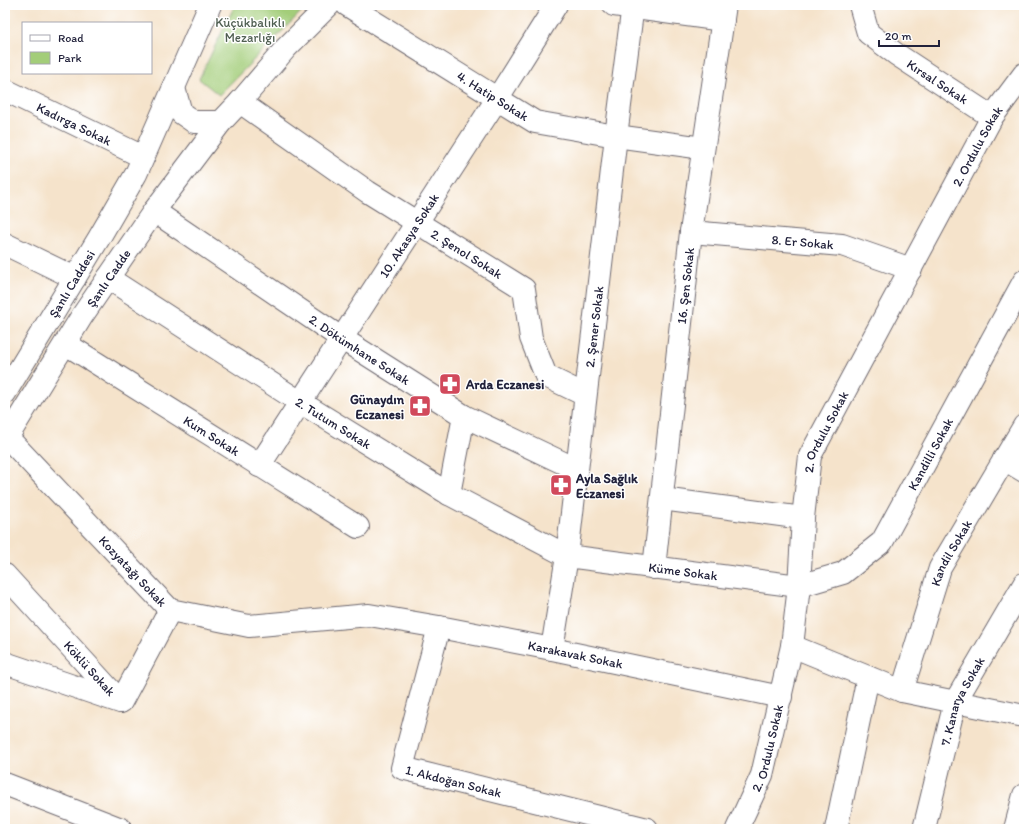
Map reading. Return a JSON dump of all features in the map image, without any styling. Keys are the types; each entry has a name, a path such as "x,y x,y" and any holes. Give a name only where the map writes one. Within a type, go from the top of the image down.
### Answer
{"street":[{"name":"Şanlı Cadde","path":"6,439 108,278 154,210 221,122 286,48 329,5"},
{"name":"4. Hatip Sokak","path":"347,5 535,122 616,136 703,148"},
{"name":"10. Akasya Sokak","path":"259,466 497,99 556,5"},
{"name":"Kırsal Sokak","path":"860,5 868,33 896,54 992,117"},
{"path":"139,165 174,88 207,6"},
{"path":"627,6 724,13"},
{"name":"2. Şener Sokak","path":"552,649 567,556 616,136 627,6"},
{"name":"16. Şen Sokak","path":"654,568 691,232 724,13"},
{"name":"2. Ordulu Sokak","path":"737,829 762,775 792,646 799,586 803,518 810,456 992,117 1024,74"},
{"path":"174,88 181,113 194,122 221,122"},
{"name":"Kadırga Sokak","path":"5,90 139,165"},
{"name":"2. Şenol Sokak","path":"240,102 368,192 524,289 531,338 546,376 585,395"},
{"name":"Şanlı Caddesi","path":"5,393 75,278 139,165"},
{"name":"2. Dökümhane Sokak","path":"154,210 341,338 464,416 576,469"},
{"name":"8. Er Sokak","path":"691,232 842,245 911,269"},
{"path":"5,244 75,278"},
{"name":"2. Tutum Sokak","path":"108,278 300,402 449,494 567,556"},
{"name":"Kandilli Sokak","path":"799,586 843,573 882,542 1024,281"},
{"name":"Kum Sokak","path":"66,344 358,527"},
{"path":"449,494 464,416"},
{"name":"Kandil Sokak","path":"902,691 940,568 1024,426"},
{"name":"Kozyatağı Sokak","path":"6,439 170,610 249,626 369,614"},
{"path":"1004,459 1024,471"},
{"path":"662,499 803,518"},
{"name":"Küme Sokak","path":"567,556 799,586"},
{"name":"Köklü Sokak","path":"5,575 121,702 170,610"},
{"name":"7. Kanarya Sokak","path":"924,829 955,702 1024,584"},
{"name":"Karakavak Sokak","path":"369,614 552,649 781,697"},
{"name":"1. Akdoğan Sokak","path":"439,627 402,768 647,829"},
{"path":"792,646 902,691 1024,716"},
{"path":"5,663 121,702"},
{"path":"836,829 868,677"},
{"path":"5,784 121,829"},
{"path":"1015,829 1024,795"}],"green space":[{"name":"Küçükbalıklı Mezarlığı","path":"235,5 308,5 219,95 199,79"}],"place":[{"name":"Arda Eczanesi","path":"450,384"},
{"name":"Günaydın Eczanesi","path":"420,406"},
{"name":"Ayla Sağlık Eczanesi","path":"561,485"}]}
